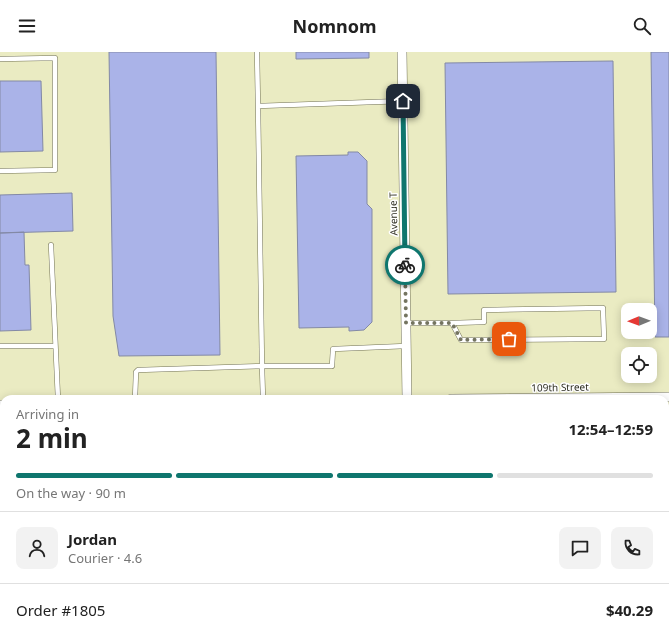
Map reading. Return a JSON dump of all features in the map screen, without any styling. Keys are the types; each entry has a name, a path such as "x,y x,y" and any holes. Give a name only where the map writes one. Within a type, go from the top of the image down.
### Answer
{"street":[{"name":"Avenue T","path":"402,52 407,395"}],"lane":[{"path":"257,52 263,395"},
{"path":"0,59 55,58 54,170 0,172"},
{"path":"258,106 403,101"},
{"path":"51,245 58,395"},
{"path":"406,323 484,322 484,310 603,308 604,339 461,340 452,323"},
{"path":"0,346 55,346"},
{"path":"135,395 136,372 138,370 262,366 332,366 333,349 406,346"}],"shaded area":[{"path":"0,52 669,52 669,395 0,395"}],"building":[{"path":"109,52 216,52 220,355 119,356 113,316"},
{"path":"296,52 369,52 369,58 296,59"},
{"path":"651,52 669,52 669,337 657,337 657,303 655,303"},
{"path":"613,61 616,292 448,294 445,63"},
{"path":"0,81 41,81 43,151 0,152"},
{"path":"348,152 358,152 367,161 367,204 372,209 372,322 364,330 349,331 349,327 299,328 296,156 348,155"},
{"path":"72,193 73,231 0,233 0,195"},
{"path":"24,232 25,265 29,265 31,330 0,331 0,233"}],"way so far":[{"path":"405,265 406,323 452,323 461,340 509,339"}],"route":[{"path":"403,101 405,265"}]}
